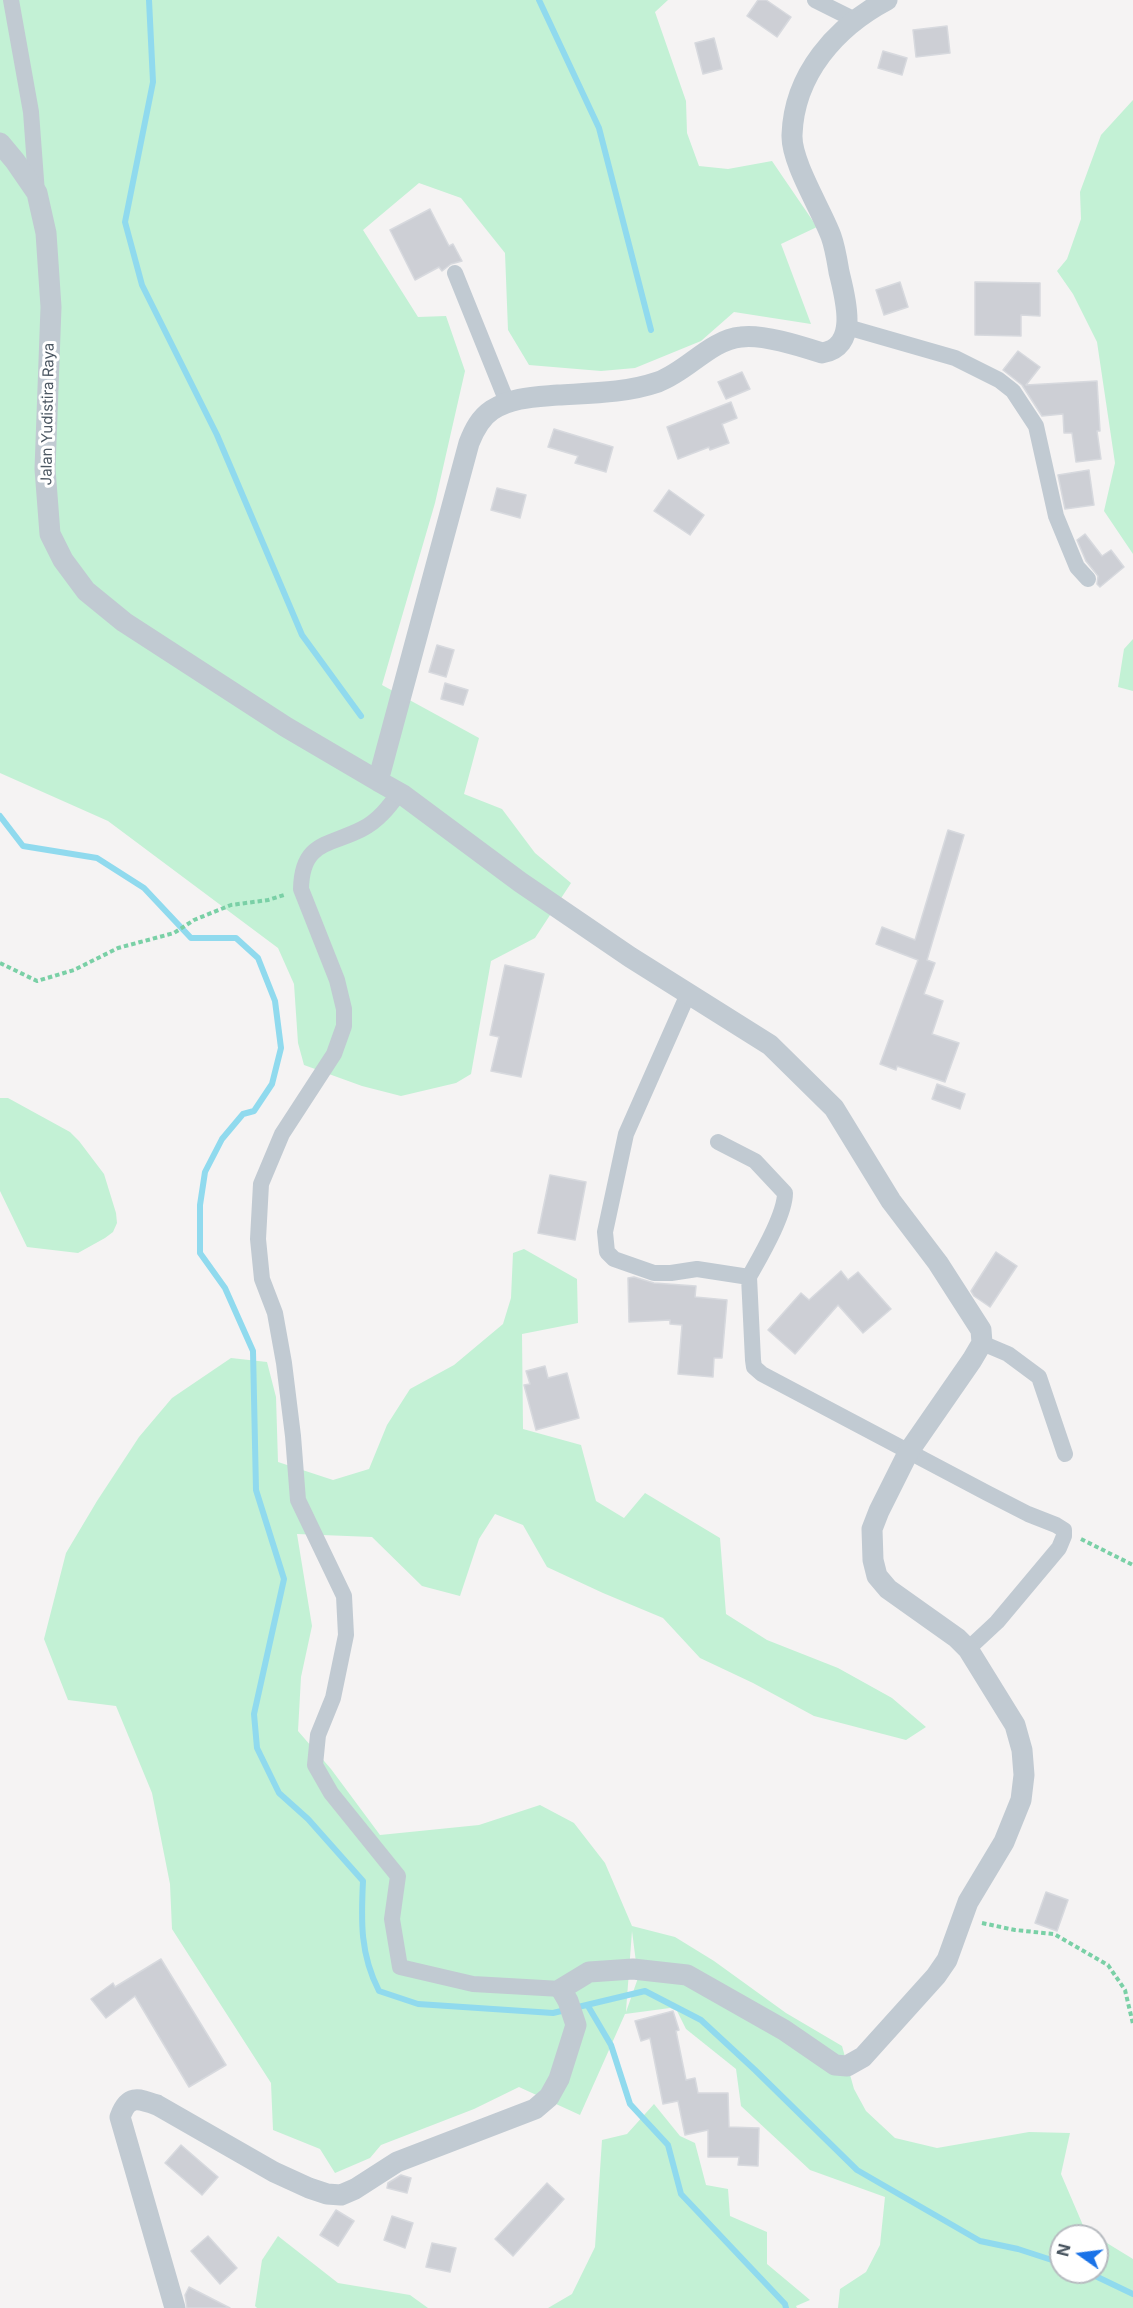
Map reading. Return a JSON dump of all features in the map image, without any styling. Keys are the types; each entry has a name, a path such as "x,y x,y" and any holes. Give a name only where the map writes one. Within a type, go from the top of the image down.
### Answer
{"street":[{"path":"11,0 31,112 37,193"},
{"path":"815,0 855,20"},
{"path":"378,781 469,443 481,420 492,410 507,402 522,398 633,390 684,370 717,344 743,336 822,352 838,347 848,327 847,306 832,237 800,168 792,138 794,109 805,81 823,53 845,27 887,0"},
{"name":"Jalan Yudistira Raya","path":"0,143 15,160 37,193 46,233 51,307 45,469 50,534 63,560 86,591 124,622 286,727 399,793 520,882 630,957 770,1045 834,1108 891,1201 938,1263 974,1318 981,1330 982,1343"},
{"path":"455,273 507,402"},
{"path":"848,327 955,358 999,380 1013,391 1036,426 1056,516 1077,567 1088,579"},
{"path":"399,793 385,813 363,829 324,844 312,854 302,875 301,889 337,980 344,1009 344,1026 334,1054 282,1134 261,1184 258,1239 262,1280 275,1313 284,1363 298,1500 344,1596 346,1635 333,1698 318,1735 315,1765 331,1793 398,1876 392,1919 400,1967 473,1984 565,1995"},
{"path":"688,994 626,1134 605,1232 607,1252 614,1259 654,1273 697,1269 750,1277"},
{"path":"718,1142 755,1161 785,1193 779,1216 750,1277 754,1367 762,1374 987,1493 1028,1514 1056,1524 1064,1530 1059,1548 997,1622 968,1649"},
{"path":"565,1995 589,1972 633,1969 687,1975 784,2030 835,2065 844,2067 863,2057 936,1976 947,1960 968,1902 1004,1842 1015,1817 1021,1800 1024,1775 1022,1750 1015,1725 968,1649 957,1638 888,1589 878,1576 872,1553 872,1529 909,1451 982,1343 1008,1354 1040,1377 1065,1454"},
{"path":"175,2308 120,2117 124,2106 130,2101 137,2099 157,2105 274,2172 309,2188 327,2194 341,2195 355,2189 397,2162 535,2109 549,2097 559,2079 576,2025 565,1995"}],"path":[{"path":"0,963 37,981 74,970 117,948 174,933 194,920 231,905 268,900 301,889"},
{"path":"1064,1530 1133,1565"},
{"path":"961,1919 1016,1930 1054,1934 1108,1965 1125,1990 1133,2024"}],"green space":[{"path":"0,0 668,0 655,12 686,101 687,133 699,166 728,169 772,161 817,227 781,244 811,324 734,312 701,341 635,368 601,371 529,365 508,330 505,253 461,198 419,183 363,230 418,317 446,316 465,371 435,503 382,685 479,738 464,794 502,809 535,853 571,883 535,938 491,961 471,1074 456,1083 401,1096 362,1086 304,1065 298,1043 294,984 278,948 108,821 0,773"},
{"path":"1133,100 1133,554 1104,511 1115,463 1097,342 1073,294 1057,271 1067,259 1081,219 1080,192 1101,135"},
{"path":"1133,639 1133,691 1118,687 1124,649"},
{"path":"0,1098 8,1098 70,1132 79,1141 104,1174 116,1213 117,1223 113,1232 78,1253 27,1247 0,1191"},
{"path":"524,1249 577,1279 578,1323 522,1334 523,1429 581,1445 596,1501 624,1518 645,1493 720,1538 726,1614 767,1640 838,1668 892,1698 926,1727 906,1740 814,1716 700,1658 663,1618 547,1567 523,1525 495,1514 479,1539 460,1596 422,1586 372,1537 297,1534 312,1626 301,1677 298,1731 331,1769 380,1835 479,1825 540,1805 574,1823 605,1863 632,1926 675,1937 714,1961 786,2013 842,2046 854,2089 866,2111 895,2138 937,2148 1029,2132 1070,2133 1061,2174 1082,2224 1049,2224 1049,2284 1109,2284 1109,2244 1133,2259 1133,2308 838,2308 840,2289 866,2272 880,2245 885,2197 810,2170 741,2106 736,2069 686,2029 677,2011 670,2008 625,2014 580,2115 519,2087 474,2109 381,2145 370,2158 335,2173 320,2149 273,2130 271,2083 172,1929 170,1884 152,1793 116,1706 68,1700 44,1639 66,1553 139,1437 172,1398 231,1358 267,1362 276,1397 278,1462 333,1480 369,1469 387,1425 410,1389 454,1365 503,1324 511,1298 513,1253","holes":["632,1931 638,1978 626,2012"]},
{"path":"654,2104 680,2136 695,2143 706,2185 728,2189 730,2216 767,2232 767,2264 810,2300 796,2306 797,2308 548,2308 572,2294 595,2247 602,2140 627,2134"},
{"path":"278,2236 338,2283 410,2295 428,2308 257,2308 255,2306 262,2260"}],"building":[{"path":"758,0 766,0 791,17 777,37 747,16"},
{"path":"947,26 950,53 916,57 913,30"},
{"path":"714,38 722,69 703,74 695,43"},
{"path":"883,51 907,58 902,75 878,68"},
{"path":"430,209 449,246 453,244 462,261 451,264 442,271 439,267 415,280 390,230"},
{"path":"900,282 908,307 884,315 876,290"},
{"path":"975,282 1040,283 1040,316 1021,315 1021,336 975,335"},
{"path":"1018,351 1040,367 1026,385 1097,381 1100,431 1097,431 1101,459 1076,462 1072,433 1064,433 1063,414 1042,416 1022,385 1003,370"},
{"path":"742,372 750,389 726,399 718,382"},
{"path":"731,402 737,418 722,424 729,443 710,450 709,447 678,459 667,427"},
{"path":"554,429 613,447 606,472 575,463 578,456 548,447"},
{"path":"1089,470 1094,505 1065,509 1058,475"},
{"path":"497,488 526,495 520,518 491,510"},
{"path":"669,490 704,515 690,535 654,511"},
{"path":"1085,534 1102,556 1111,550 1124,567 1100,587 1097,584 1098,576 1086,561 1077,540"},
{"path":"437,645 454,650 446,677 429,672"},
{"path":"445,683 468,690 463,705 441,699"},
{"path":"948,830 964,835 927,960 935,963 924,994 943,1001 932,1034 959,1043 945,1082 897,1066 896,1070 880,1064 918,960 876,944 882,927 915,940"},
{"path":"505,965 544,974 521,1077 491,1071 499,1037 490,1035"},
{"path":"937,1084 965,1094 960,1109 932,1099"},
{"path":"550,1175 586,1182 575,1240 538,1233"},
{"path":"996,1252 1017,1266 990,1307 974,1296 971,1291"},
{"path":"841,1271 848,1280 858,1272 891,1309 863,1333 838,1305 795,1354 768,1330 801,1293 809,1300"},
{"path":"634,1277 654,1283 696,1286 695,1297 727,1300 722,1358 714,1358 713,1377 678,1374 682,1325 670,1324 670,1320 629,1322 628,1278"},
{"path":"545,1366 548,1378 567,1373 579,1418 536,1430 524,1385 530,1384 526,1371"},
{"path":"1046,1892 1068,1900 1057,1931 1035,1923"},
{"path":"161,1959 226,2065 189,2087 135,1996 106,2018 91,1999 113,1983 115,1987"},
{"path":"673,2011 679,2030 676,2031 686,2080 695,2078 698,2093 728,2093 729,2127 759,2128 758,2166 738,2165 739,2157 708,2157 708,2130 685,2135 678,2101 663,2104 650,2038 641,2041 635,2021"},
{"path":"181,2145 218,2177 202,2195 165,2163"},
{"path":"401,2175 411,2178 407,2193 387,2188 388,2183"},
{"path":"547,2183 564,2199 513,2256 495,2239"},
{"path":"336,2210 354,2221 338,2246 320,2235"},
{"path":"392,2216 413,2223 405,2248 384,2240"},
{"path":"208,2236 237,2268 220,2284 191,2251"},
{"path":"432,2243 456,2248 450,2272 426,2267"},
{"path":"189,2287 230,2308 187,2308 185,2295"}],"waterway":[{"path":"149,0 153,82 125,222 142,285 217,435 302,635 361,716"},
{"path":"539,0 599,128 651,330"},
{"path":"0,816 23,846 97,858 144,888 191,938 236,938 258,958 275,1001 281,1048 272,1084 254,1111 243,1114 222,1139 205,1172 200,1205 200,1253 225,1288 253,1351 256,1490 284,1579 254,1714 257,1748 279,1793 308,1819 363,1881 363,1937 368,1964 379,1991 418,2004 553,2013 645,1991 701,2020 857,2170 980,2241 1018,2249 1049,2259"},
{"path":"588,2006 611,2045 630,2104 668,2145 681,2194 785,2304 786,2308"},
{"path":"1109,2283 1133,2294"}]}
